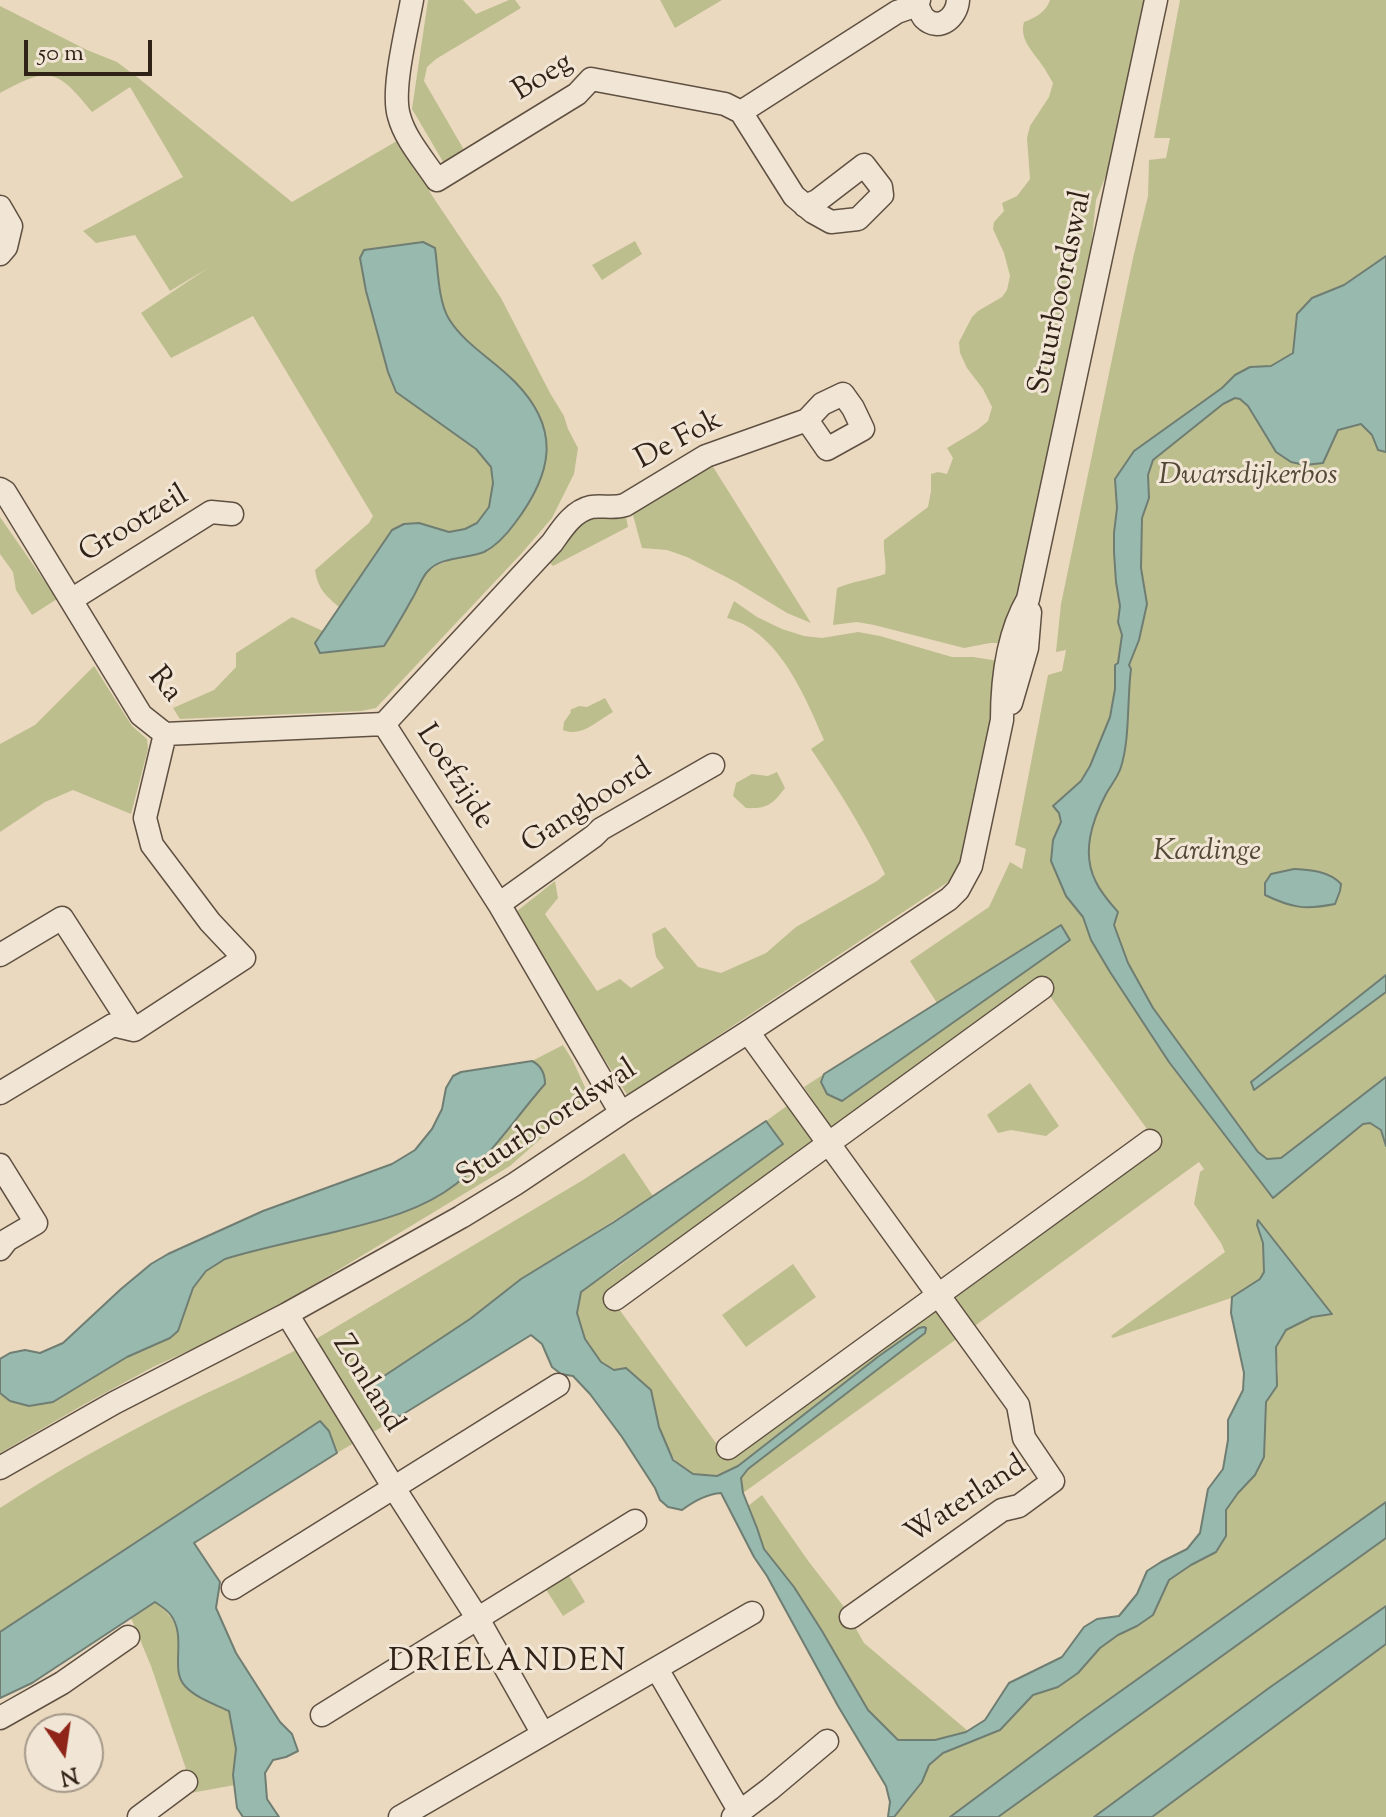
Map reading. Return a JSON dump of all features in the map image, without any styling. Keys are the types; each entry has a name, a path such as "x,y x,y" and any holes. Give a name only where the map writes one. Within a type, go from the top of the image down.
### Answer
{"street":[{"name":"Boeg","path":"412,0 396,95 399,117 437,180 577,94 591,79 725,104 741,112"},
{"path":"805,206 794,196 741,112 897,12 918,2 923,17 935,24 949,21 958,10 958,0"},
{"name":"Stuurboordswal","path":"0,1468 114,1403 287,1314 461,1217 748,1032 949,899 958,890 974,854 1002,720 1009,649 1028,599 1156,0"},
{"path":"0,207 11,226 6,247 0,254"},
{"name":"De Fok","path":"580,511 625,505 706,456 807,420"},
{"name":"Ra","path":"0,489 5,492 141,715 165,734 384,724"},
{"name":"Loefzijde","path":"580,511 384,724 499,904 621,1113"},
{"name":"Grootzeil","path":"71,600 211,512 232,514"},
{"path":"0,1093 113,1025 134,1030 244,958 210,922 152,845 145,818 165,734"},
{"name":"Gangboord","path":"499,904 601,829 713,765"},
{"path":"0,955 62,918 134,1030"},
{"path":"615,1299 1042,988"},
{"name":"Waterland","path":"748,1032 1018,1405 1024,1438 1053,1481 1019,1506 1002,1510 851,1617"},
{"path":"728,1448 1150,1141"},
{"path":"0,1165 36,1223 7,1240 0,1249"},
{"name":"Zonland","path":"287,1314 478,1619 543,1734"},
{"path":"233,1588 558,1385"},
{"path":"322,1715 635,1521"},
{"path":"400,1817 434,1809 543,1734 752,1613"},
{"path":"0,1718 62,1683 128,1637"},
{"path":"657,1669 737,1815 827,1741"},
{"path":"139,1817 186,1782"}],"green space":[{"path":"428,0 463,0 476,14 509,0 515,0 521,8 427,67 424,81 467,155 445,165 412,109"},
{"path":"660,0 722,0 675,28"},
{"path":"1050,0 1144,0 1109,168 1096,200 1091,249 1019,595 1005,643 964,648 857,622 833,625 837,588 885,574 884,540 928,507 931,474 947,474 953,458 947,448 988,421 992,407 967,368 959,342 972,317 1002,297 1007,290 1010,276 993,229 994,222 1004,211 1002,203 1017,196 1030,179 1027,138 1030,126 1049,97 1053,83 1028,45 1023,28 1024,22 1040,14"},
{"name":"Kardinge","path":"1180,0 1386,0 1386,1502 950,1817 894,1817 921,1782 928,1765 943,1753 1000,1730 1033,1695 1058,1687 1078,1673 1100,1648 1152,1615 1169,1580 1226,1536 1226,1510 1264,1457 1266,1402 1278,1372 1276,1347 1286,1330 1310,1318 1264,1260 1264,1272 1260,1279 1237,1296 1113,1338 1111,1336 1225,1252 1194,1204 1200,1172 1204,1169 1199,1162 972,1328 950,1297 1155,1140 1039,981 834,1132 804,1087 824,1074 821,1082 842,1101 1056,950 1046,934 937,1003 910,961 989,907 1010,862 1022,869 1026,849 1015,845 1048,675 1062,671 1066,650 1056,652 1061,604 1148,196 1149,160 1166,158 1170,138 1154,138"},
{"path":"0,6 117,62 292,202 402,138 431,194 501,298 578,448 574,474 552,518 376,708 180,719 173,708 214,690 236,667 236,653 292,617 323,631 315,643 384,646 427,571 460,556 484,552 517,383 469,343 447,317 440,292 435,248 360,258 366,291 395,392 476,449 491,467 493,483 489,507 477,523 449,532 419,523 404,524 392,530 339,607 323,591 315,570 373,516 253,316 171,358 141,313 208,268 170,291 135,235 96,243 83,231 183,177 130,87 92,112 70,87 52,76 31,78 0,93"},
{"path":"635,241 642,254 602,280 592,265"},
{"path":"710,462 811,623 787,613 687,557 667,550 642,548 631,508"},
{"path":"0,517 57,599 32,615 16,590 13,572 0,554"},
{"path":"587,517 626,517 628,527 553,566 547,560"},
{"path":"734,601 757,617 804,636 822,638 858,632 952,657 1005,662 970,843 954,878 628,1096 512,915 555,881 558,898 545,914 597,991 620,979 631,988 664,968 656,957 652,934 665,927 698,967 721,973 766,953 796,927 885,874 850,810 811,749 824,740 802,692 772,647 745,625 727,618"},
{"path":"94,666 132,726 147,739 148,749 131,814 73,790 45,802 0,832 0,744 35,725"},
{"path":"605,698 613,712 583,730 563,730 570,710 587,707"},
{"path":"777,772 785,788 768,805 746,808 733,796 736,783 752,774 768,776"},
{"path":"563,1045 589,1096 510,1166 292,1298 221,1336 153,1367 0,1453 0,1393 10,1401 170,1338 178,1331 193,1288 206,1271 225,1259 413,1209 456,1184 486,1154 545,1084 537,1064 532,1061"},
{"path":"1030,1083 1059,1126 1046,1136 1011,1130 998,1133 987,1115"},
{"path":"791,1103 819,1143 611,1298 724,1454 936,1308 958,1338 743,1493 741,1477 747,1469 925,1333 925,1328 738,1466 716,1475 699,1476 685,1470 674,1459 660,1427 651,1390 601,1362 585,1339 577,1313 581,1292 782,1143 766,1121"},
{"path":"624,1153 653,1196 521,1279 470,1319 386,1415 400,1416 370,1434 316,1339"},
{"path":"793,1264 816,1297 746,1347 722,1315"},
{"path":"300,1348 354,1443 337,1453 329,1431 320,1421 0,1632 0,1508 128,1433"},
{"path":"762,1495 844,1607 864,1643 968,1731 935,1740 898,1740 868,1710 794,1587 764,1549 748,1506"},
{"path":"1386,1525 1386,1817 966,1817"},
{"path":"568,1574 585,1602 563,1616 545,1588"},
{"path":"154,1602 176,1625 180,1642 178,1673 204,1700 229,1711 236,1749 235,1785 185,1794 197,1784 187,1772 131,1618"}],"water":[{"path":"423,242 435,248 441,294 449,319 463,337 515,382 540,417 545,435 544,470 528,505 497,543 484,552 446,560 427,572 384,646 320,653 315,643 392,530 404,524 419,523 449,532 465,529 477,523 489,507 493,483 491,467 476,449 396,392 366,291 360,258 364,250"},
{"path":"1386,256 1386,452 1378,450 1372,435 1361,424 1338,430 1323,463 1305,465 1291,462 1276,452 1248,406 1235,398 1223,404 1153,460 1148,475 1149,498 1142,518 1141,568 1147,604 1139,640 1129,665 1124,756 1096,815 1090,837 1092,871 1100,890 1118,912 1114,925 1128,963 1153,1008 1258,1152 1267,1159 1281,1158 1386,1077 1386,1146 1381,1130 1370,1123 1363,1124 1273,1198 1169,1062 1091,940 1083,917 1066,896 1051,861 1053,840 1061,822 1053,806 1081,781 1110,717 1115,665 1118,663 1122,635 1118,622 1120,606 1114,552 1115,479 1134,451 1222,388 1235,375 1250,367 1271,366 1293,353 1297,314 1312,298 1344,285"},
{"path":"1294,869 1319,872 1341,884 1335,904 1299,907 1265,895 1265,883 1271,874"},
{"path":"1061,925 1070,940 842,1101 827,1094 821,1082 824,1074"},
{"path":"1386,975 1386,992 1254,1090 1251,1082"},
{"path":"532,1061 542,1071 545,1084 480,1162 442,1194 410,1210 377,1221 225,1259 206,1271 193,1288 178,1331 170,1338 127,1357 53,1402 29,1406 10,1401 0,1393 0,1359 25,1350 40,1353 63,1343 151,1264 263,1211 392,1164 415,1150 432,1129 453,1076 461,1072"},
{"path":"766,1121 783,1144 581,1292 577,1313 585,1339 601,1362 614,1370 626,1368 651,1390 659,1427 673,1460 693,1474 717,1476 738,1466 879,1356 919,1328 926,1328 925,1333 748,1469 741,1478 743,1493 764,1549 794,1587 868,1710 898,1740 935,1740 966,1732 985,1720 1009,1683 1062,1657 1084,1627 1097,1619 1119,1616 1137,1594 1147,1571 1187,1549 1200,1533 1208,1489 1223,1469 1228,1420 1243,1390 1244,1373 1231,1313 1232,1297 1260,1279 1264,1272 1258,1220 1332,1314 1312,1317 1286,1330 1276,1347 1277,1386 1266,1402 1264,1457 1255,1475 1226,1510 1226,1536 1216,1552 1169,1580 1153,1615 1100,1648 1078,1673 1058,1687 1033,1695 1000,1730 943,1753 929,1765 922,1782 894,1817 888,1817 890,1802 886,1786 754,1557 721,1493 700,1498 682,1510 668,1507 660,1500 622,1437 590,1394 573,1376 561,1374 552,1367 542,1344 531,1335 400,1416 386,1414 378,1408 372,1384 470,1319 521,1279 614,1222"},
{"path":"320,1421 329,1431 337,1453 194,1543 220,1582 216,1608 236,1653 280,1722 292,1734 298,1751 273,1760 265,1773 267,1799 279,1817 243,1817 237,1808 233,1775 236,1749 229,1711 189,1690 180,1679 175,1623 168,1612 155,1602 32,1683 0,1698 0,1632"},
{"path":"1386,1502 1386,1538 998,1817 950,1817 1083,1718"},
{"path":"1386,1606 1386,1644 1152,1817 1094,1817 1269,1688"}],"district":[{"name":"DRIELANDEN","path":"508,1665"}],"park label":[{"name":"Dwarsdijkerbos","path":"1248,478"}]}
